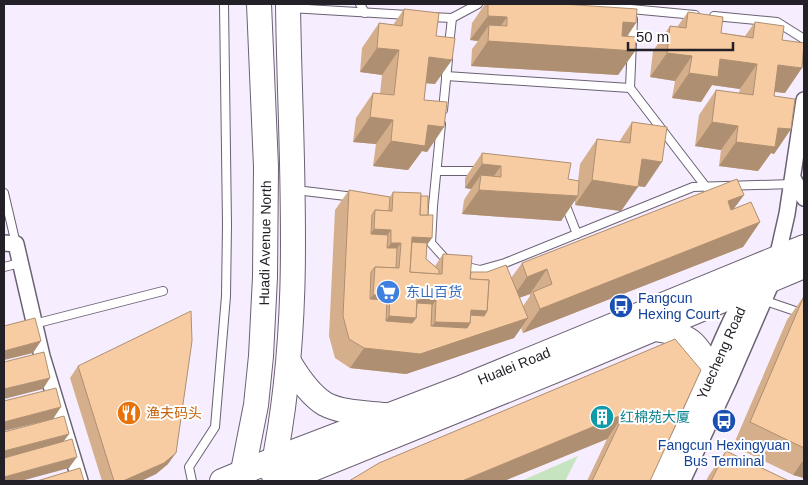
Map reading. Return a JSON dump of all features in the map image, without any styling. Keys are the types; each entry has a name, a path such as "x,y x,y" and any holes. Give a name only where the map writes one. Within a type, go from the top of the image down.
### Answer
{"main road":[{"name":"Huadi Avenue North","path":"242,477 256,405 262,356 265,276 266,167 259,4"},
{"name":"Huadi Avenue North","path":"272,470 289,362 294,189 288,6"},
{"name":"Hualei Road","path":"222,481 272,470 388,415 476,381 766,281 804,247"},
{"name":"Hualei Road","path":"283,481 804,266"},
{"path":"655,329 673,332 686,337 696,344 706,359 712,373"},
{"path":"289,362 309,390 325,404 348,411 388,415"}],"street":[{"path":"766,281 793,181 804,100"},
{"path":"793,181 804,198"},
{"path":"10,244 20,263 37,357 75,475"},
{"name":"Yuecheng Road","path":"661,481 712,373 732,325 766,281"},
{"name":"Yuecheng Road","path":"679,481 766,281"}],"lane":[{"path":"192,481 189,467 215,427 226,296 224,4"},
{"path":"360,4 365,13"},
{"path":"423,16 452,18 478,4"},
{"path":"577,4 700,15"},
{"path":"288,6 413,16"},
{"path":"634,9 630,88 706,187"},
{"path":"710,16 777,22 804,39"},
{"path":"452,18 433,206 432,243 449,263 480,270 505,263 693,187 793,181"},
{"path":"446,76 630,88"},
{"path":"437,171 483,171"},
{"path":"294,189 360,197"},
{"path":"4,193 10,244"},
{"path":"561,193 577,234"},
{"path":"424,205 433,206"},
{"path":"4,267 20,263"},
{"path":"766,281 804,314"},
{"path":"30,325 163,291"}],"green space":[{"path":"578,456 565,481 521,481"}],"building":[{"path":"488,4 562,4 637,9 636,23 623,22 622,36 636,37 635,51 488,41 489,25 507,26 507,17 488,16"},
{"path":"404,9 439,13 436,36 455,38 452,60 429,57 424,100 447,102 444,127 428,125 425,146 391,141 393,120 370,117 373,93 394,95 399,50 377,48 379,23 402,26"},
{"path":"688,12 723,17 721,33 753,38 755,22 784,26 782,40 804,43 802,68 778,65 774,96 795,99 791,129 778,128 775,147 736,142 738,126 712,122 716,90 753,95 757,64 720,59 718,77 689,73 692,56 667,53 670,26 686,28"},
{"path":"632,122 667,127 662,162 642,159 638,187 592,180 597,139 630,143"},
{"path":"482,153 571,163 568,179 579,181 578,196 479,190 481,175 501,177 501,166 482,164"},
{"path":"737,179 744,195 728,201 731,210 751,202 760,222 540,309 533,292 552,284 547,269 527,277 522,263"},
{"path":"349,190 390,197 389,211 375,210 372,215 371,234 388,235 387,248 397,248 396,268 375,267 371,272 370,299 387,300 386,321 412,323 416,318 417,303 432,304 431,326 467,328 470,323 470,315 484,316 487,311 489,280 470,279 471,272 487,272 506,265 528,318 420,354 364,348 349,339 343,316"},
{"path":"393,192 421,193 420,215 433,215 432,238 412,237 410,272 442,274 443,254 472,256 470,279 489,280 487,311 471,310 470,323 435,322 436,300 417,298 416,318 389,316 390,295 373,295 375,267 399,268 401,243 391,243 391,230 374,229 375,210 392,211"},
{"path":"421,196 428,196 428,215 420,215"},
{"path":"412,242 427,243 426,259 439,270 439,274 410,272"},
{"path":"804,296 804,448 750,422"},
{"name":"渔夫码头","path":"191,311 192,341 176,453 164,463 123,481 114,481 78,366"},
{"path":"35,318 41,341 4,351 4,326"},
{"name":"红棉苑大厦","path":"675,339 701,370 650,481 592,481 624,414 462,481 349,481 379,463"},
{"path":"44,352 50,378 4,389 4,362"},
{"path":"56,388 61,407 4,422 4,401"},
{"path":"64,416 69,434 4,451 4,432"},
{"path":"72,439 77,457 4,477 4,458"},
{"path":"726,451 789,481 711,481"},
{"path":"80,468 84,481 37,481"}],"place":[{"name":"东山百货","path":"388,292"},
{"name":"Fangcun Hexing Court","path":"621,306"},
{"name":"渔夫码头","path":"129,413"},
{"name":"红棉苑大厦","path":"602,417"},
{"name":"Fangcun Hexingyuan Bus Terminal","path":"724,421"}]}
